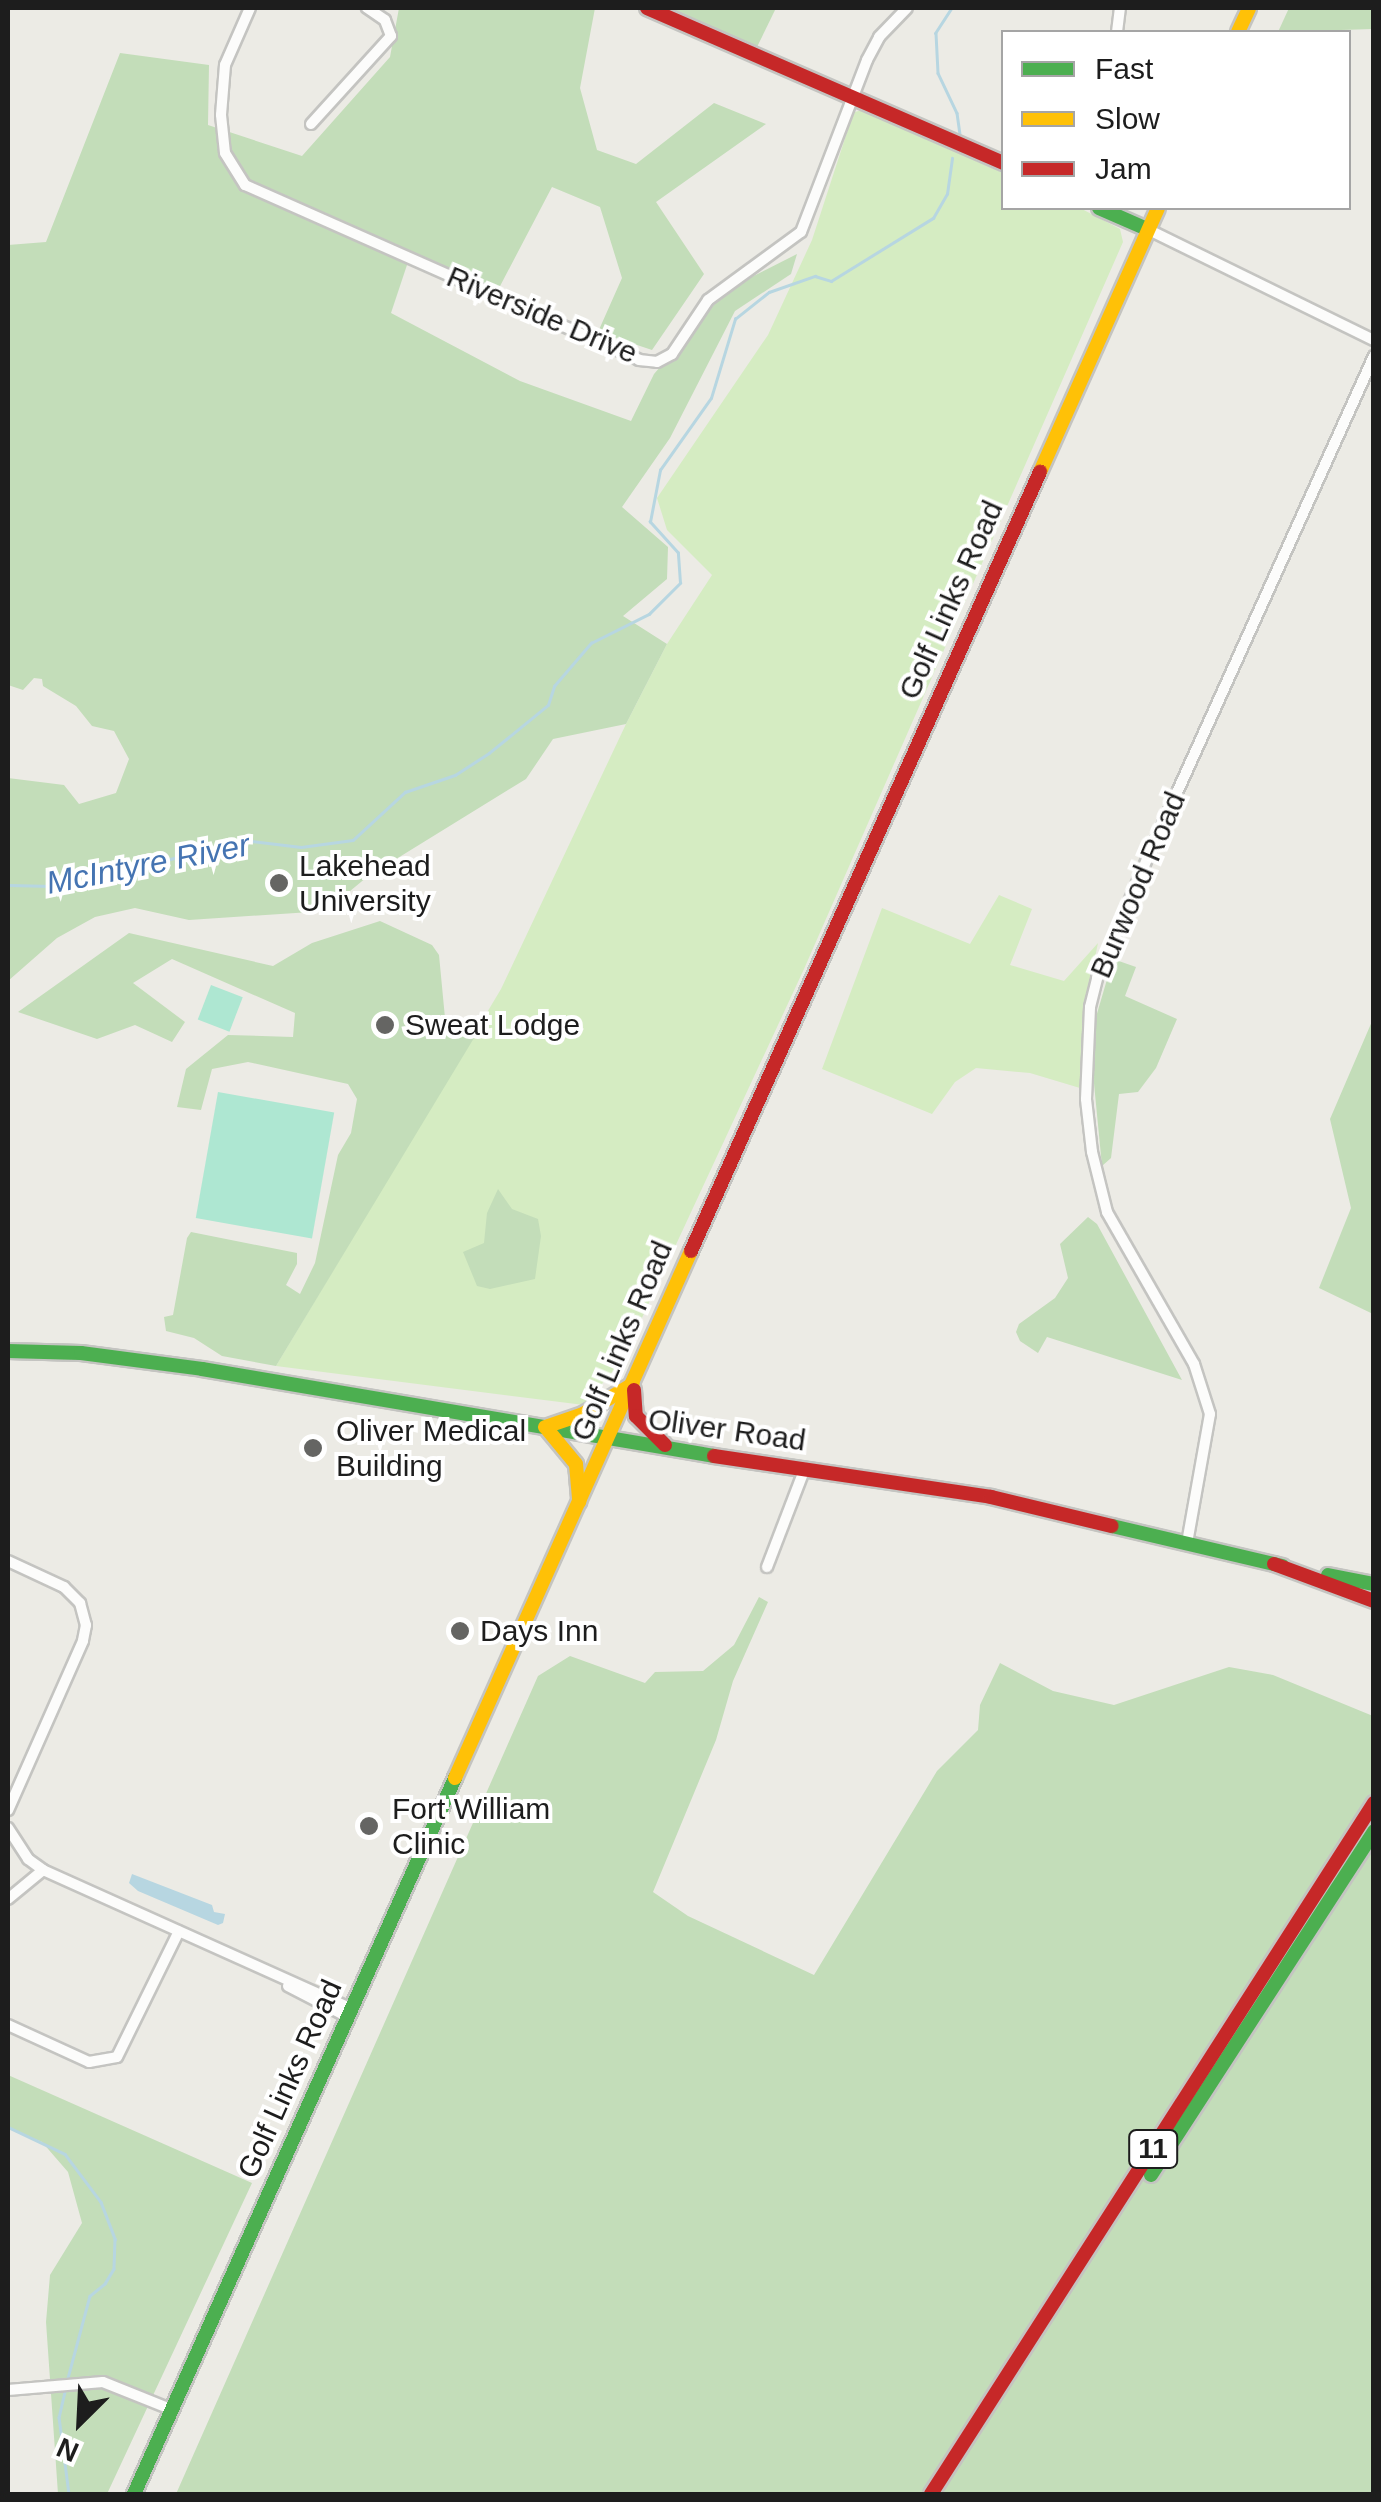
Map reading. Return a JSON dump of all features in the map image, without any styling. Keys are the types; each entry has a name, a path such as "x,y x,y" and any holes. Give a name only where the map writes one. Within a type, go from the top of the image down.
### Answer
{"main road":[{"path":"646,8 1001,162"},
{"path":"1104,210 1147,229"},
{"name":"Golf Links Road","path":"134,2494 1157,210"},
{"name":"Oliver Road","path":"8,1350 124,1358 609,1440 991,1497 1274,1564"},
{"path":"578,1508 576,1464 544,1429 583,1414 634,1384 636,1416 672,1449"},
{"path":"1274,1564 1374,1587"},
{"path":"1274,1564 1374,1601"},
{"name":"11","path":"932,2494 1374,1802"},
{"name":"11","path":"944,2494 1374,1831"}],"street":[{"name":"Riverside Drive","path":"250,8 225,65 221,115 225,153 245,185 639,360 657,362 672,354 708,300 801,232 879,37 908,8"},
{"path":"311,124 391,36 385,20 368,8"},
{"path":"1147,229 1374,340"},
{"name":"Burwood Road","path":"1186,1543 1208,1441 1206,1392 1107,1212 1095,1166 1086,1099 1090,1007 1146,859 1374,356"},
{"path":"766,1567 806,1468"},
{"path":"8,1562 64,1587 80,1603 86,1625 8,1810"},
{"path":"8,1828 28,1859 43,1870 350,2013"},
{"path":"8,1899 43,1870"},
{"path":"8,2025 89,2062 108,2062 118,2057 179,1931"},
{"path":"8,2390 103,2382 172,2410"}],"green space":[{"path":"399,8 595,8 580,88 597,150 636,164 714,103 766,124 656,202 704,274 652,350 598,332 622,278 600,207 552,187 498,290 411,253 391,313 520,381 631,421 654,374 728,289 797,254 791,274 735,311 670,438 622,507 668,547 667,579 623,616 667,644 626,724 553,739 526,779 367,877 326,911 189,920 135,908 95,917 57,938 8,981 8,778 64,785 79,804 116,793 129,759 114,731 92,726 76,706 43,686 42,679 34,678 23,690 8,685 8,245 46,242 120,53 209,65 208,125 302,156 390,57"},
{"path":"667,8 776,8 757,47"},
{"path":"1289,8 1373,8 1373,29 1279,30"},
{"path":"862,110 1001,172 1001,210 1084,210 1120,229 1123,242 804,969 634,1335 619,1364 584,1405 276,1366 501,989 626,724 667,644 712,575 667,530 657,498 768,335 812,240 855,112"},
{"path":"999,895 1032,909 1010,965 1064,981 1098,943 1083,1016 1080,1088 1030,1073 976,1068 955,1082 932,1114 822,1069 882,908 970,944"},
{"path":"380,921 432,945 439,955 445,1018 474,1038 276,1366 222,1356 194,1338 166,1331 164,1317 173,1315 187,1238 191,1232 297,1253 297,1264 286,1285 300,1294 315,1263 338,1155 351,1133 357,1099 348,1084 248,1062 212,1069 201,1110 177,1107 186,1069 228,1035 293,1037 295,1013 172,959 133,983 185,1022 172,1042 135,1025 97,1039 18,1012 129,933 273,966 312,943"},
{"path":"1113,959 1136,967 1125,996 1177,1019 1156,1068 1138,1092 1119,1094 1111,1158 1102,1166 1092,1063 1096,1017"},
{"path":"211,985 243,997 229,1032 198,1020"},
{"path":"1373,1019 1373,1314 1319,1288 1351,1208 1330,1119"},
{"path":"218,1092 334,1112 312,1239 196,1218"},
{"path":"498,1189 512,1209 538,1219 541,1236 535,1279 490,1289 477,1286 463,1252 484,1243 487,1213"},
{"path":"1088,1217 1097,1224 1182,1380 1047,1337 1038,1353 1020,1341 1016,1332 1019,1324 1055,1298 1068,1278 1060,1244"},
{"path":"759,1597 768,1602 733,1681 716,1740 653,1892 688,1916 814,1975 937,1771 978,1730 980,1705 1000,1663 1053,1691 1114,1705 1229,1667 1273,1675 1373,1716 1373,2494 176,2494 538,1676 570,1656 645,1683 655,1672 703,1671 734,1645"},
{"path":"8,2075 252,2183 107,2494 58,2494 46,2322 50,2275 82,2223 68,2172 42,2142 8,2128"}],"water":[{"path":"132,1874 212,1905 214,1912 225,1914 223,1923 218,1925 138,1891 129,1883"}],"waterway":[{"name":"McIntyre River","path":"952,8 936,33 938,73 957,113 960,135"},
{"name":"McIntyre River","path":"8,885 53,886 104,865 143,866 244,840 301,847 353,840 405,792 455,775 489,753 548,705 554,686 591,643 649,614 680,583 678,553 650,522 660,470 711,398 735,319 769,292 815,276 831,281 933,218 947,194 952,158"},
{"path":"8,2127 65,2154 101,2202 115,2239 114,2269 105,2284 90,2296 68,2378"},
{"path":"65,2392 59,2417 69,2494"}],"traffic: fast":[{"path":"1104,210 1147,229"},
{"path":"8,1351 81,1353 202,1369 714,1456"},
{"path":"1112,1526 1282,1566"},
{"path":"1328,1575 1374,1584"},
{"path":"134,2494 455,1778"},
{"path":"1151,2175 1374,1831"}],"traffic: slow":[{"path":"1239,30 1249,8"},
{"path":"1040,472 1157,210"},
{"path":"455,1778 691,1251"},
{"path":"545,1427 583,1414 633,1384"},
{"path":"547,1429 576,1464 579,1502"}],"traffic: jam":[{"path":"647,8 1001,162"},
{"path":"691,1251 1040,472"},
{"path":"634,1390 636,1416 665,1445"},
{"path":"714,1456 991,1497 1112,1526"},
{"path":"1274,1564 1374,1601"},
{"path":"931,2494 1374,1803"}],"place":[{"name":"Lakehead University","path":"279,883"},
{"name":"Sweat Lodge","path":"385,1025"},
{"name":"Oliver Medical Building","path":"313,1448"},
{"name":"Days Inn","path":"460,1631"},
{"name":"Fort William Clinic","path":"369,1826"}]}
